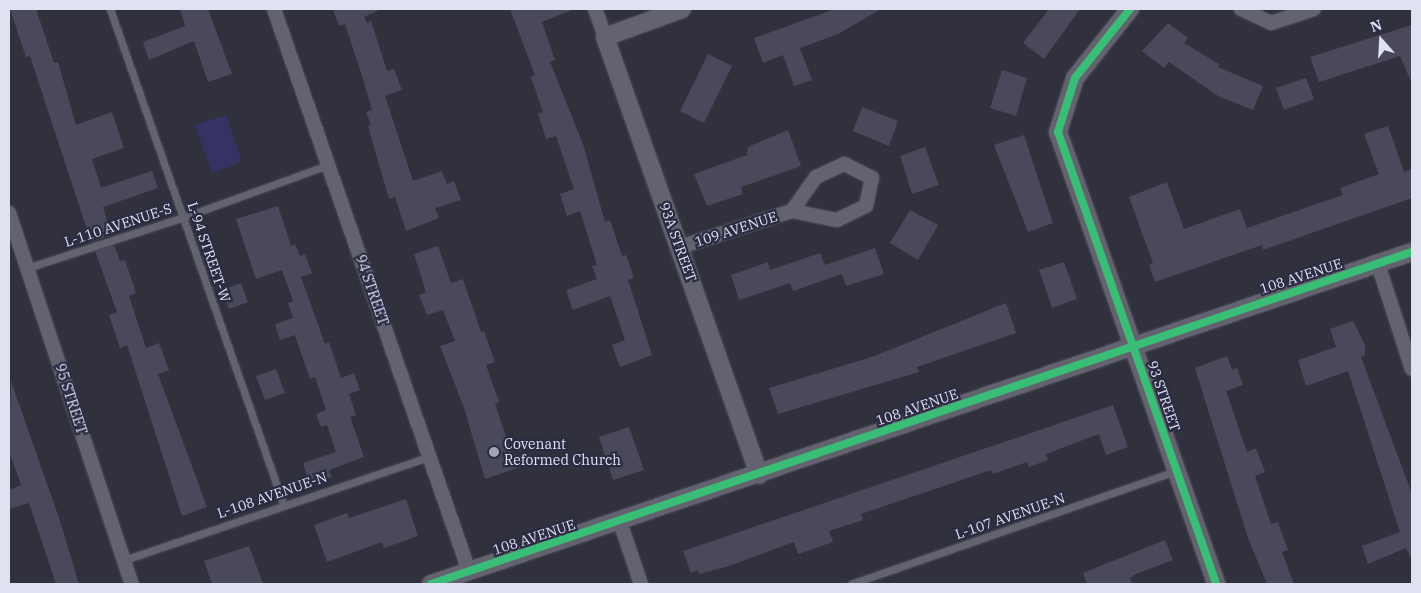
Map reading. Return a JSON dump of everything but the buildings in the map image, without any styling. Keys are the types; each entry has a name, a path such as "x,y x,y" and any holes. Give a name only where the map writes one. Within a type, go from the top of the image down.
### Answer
{"street":[{"name":"94 STREET","path":"274,9 469,571"},
{"name":"93A STREET","path":"595,9 759,475"},
{"path":"604,37 682,9"},
{"name":"93 STREET","path":"1130,9 1074,78 1058,132 1216,584"},
{"path":"1241,9 1271,23 1314,9"},
{"name":"109 AVENUE","path":"680,247 792,211 837,220 866,206 872,178 844,164 816,177 792,211"},
{"name":"95 STREET","path":"9,213 132,584"},
{"name":"108 AVENUE","path":"431,584 759,475 1133,345 1412,252"},
{"path":"1378,264 1412,369"},
{"path":"620,522 641,584"}],"lane":[{"name":"L-94 STREET-W","path":"110,9 283,503"},
{"name":"L-110 AVENUE-S","path":"27,268 184,217 328,165"},
{"name":"L-108 AVENUE-N","path":"124,560 283,503 429,457"},
{"name":"L-107 AVENUE-N","path":"851,584 1176,471"}],"shaded area":[{"path":"226,115 242,162 212,173 195,125"}],"cycle path":[{"path":"1130,9 1075,78 1058,132 1216,584"},
{"path":"431,584 1412,252"}],"place":[{"name":"Covenant Reformed Church","path":"494,452"}]}
